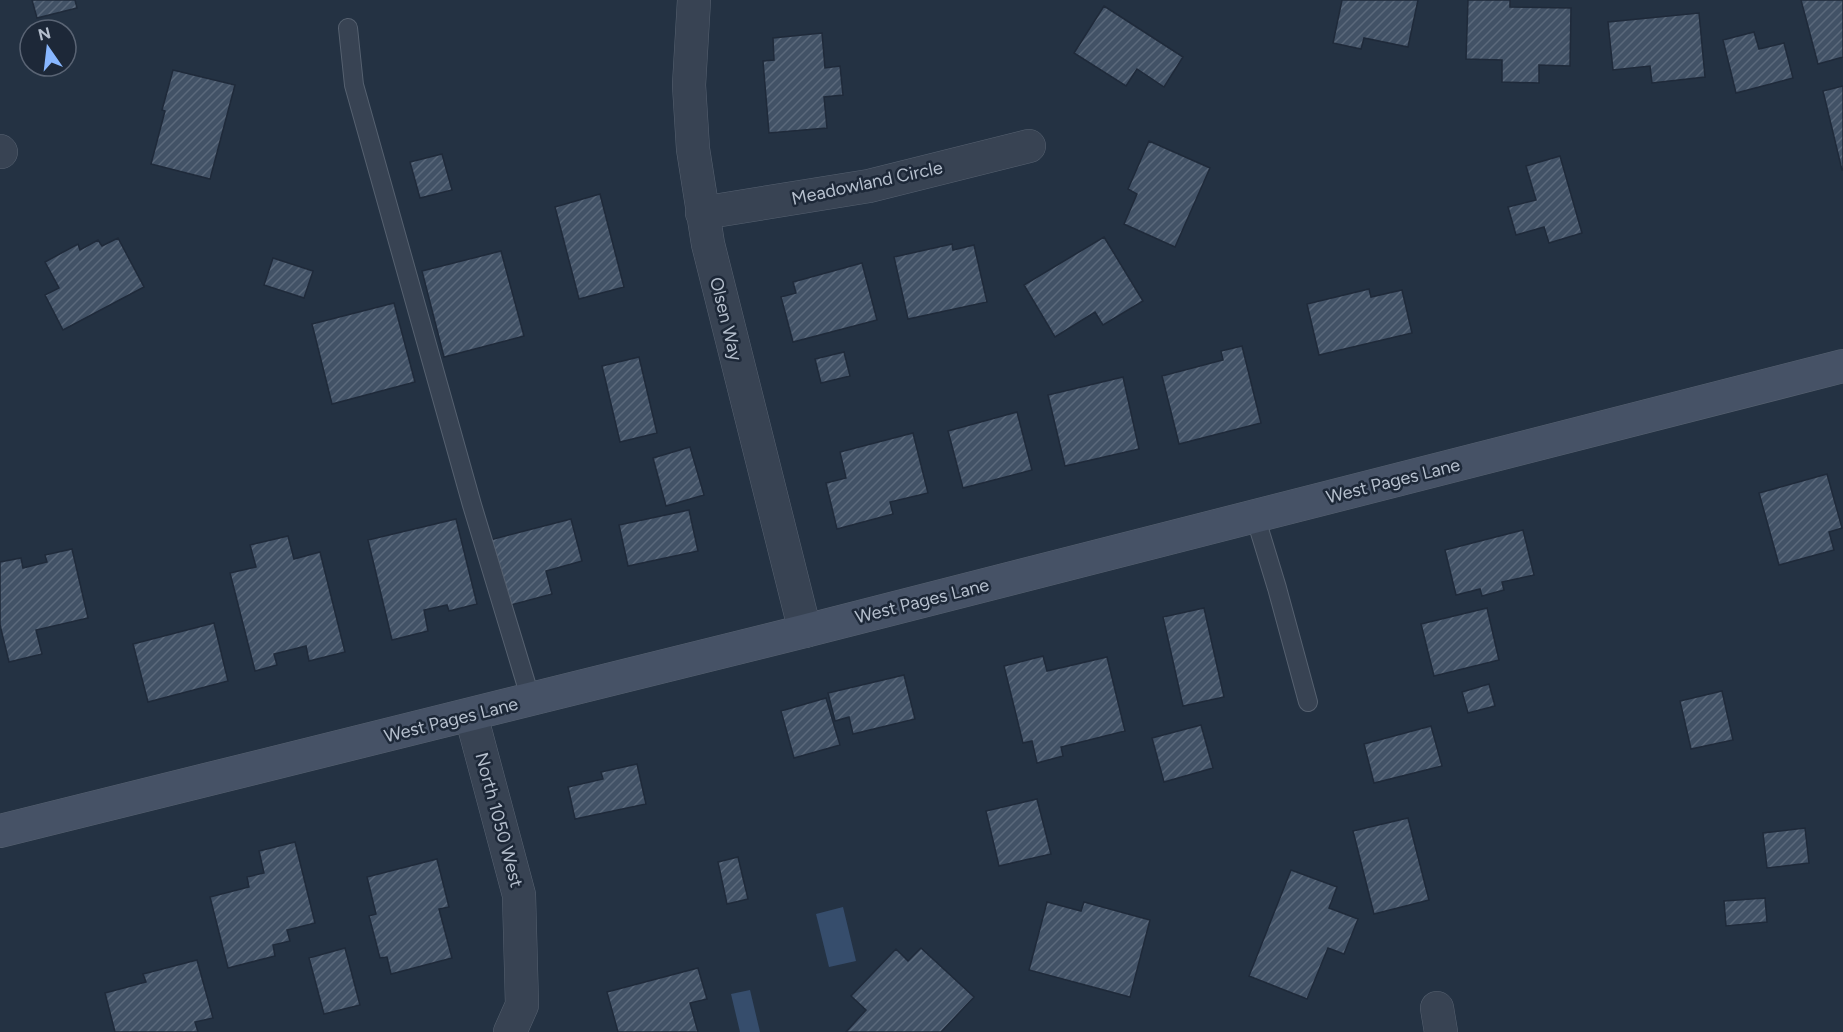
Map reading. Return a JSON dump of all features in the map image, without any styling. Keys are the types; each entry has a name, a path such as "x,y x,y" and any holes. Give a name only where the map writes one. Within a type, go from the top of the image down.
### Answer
{"street":[{"name":"Olsen Way","path":"694,0 688,85 693,149 702,213 715,278 805,631"},
{"name":"Meadowland Circle","path":"702,213 869,186 1029,146"},
{"name":"West Pages Lane","path":"0,831 805,631 1843,366"},
{"name":"North 1050 West","path":"471,715 519,895 522,1005 510,1032"}],"lane":[{"path":"348,28 354,85 472,505 531,700"},
{"path":"1255,516 1308,702"}],"water":[{"path":"843,907 856,961 829,967 816,914"},
{"path":"750,990 760,1032 740,1032 731,994"}],"building":[{"path":"32,0 75,0 77,8 37,18"},
{"path":"1342,0 1418,0 1408,47 1364,38 1361,49 1333,43"},
{"path":"1468,0 1510,0 1510,7 1571,8 1570,66 1539,65 1539,83 1502,82 1502,60 1466,59"},
{"path":"1801,0 1843,0 1843,57 1818,64"},
{"path":"1104,6 1183,57 1164,87 1137,69 1126,86 1074,53"},
{"path":"1699,13 1705,77 1652,83 1650,66 1613,70 1608,22"},
{"path":"1754,32 1759,49 1784,43 1793,78 1736,93 1723,40"},
{"path":"822,33 825,68 840,66 843,95 824,97 827,128 769,133 763,61 774,60 773,38"},
{"path":"173,70 235,85 210,179 151,164"},
{"path":"1843,86 1843,170 1842,170 1823,91"},
{"path":"1149,141 1210,168 1175,247 1124,224 1137,194 1128,189"},
{"path":"442,154 452,190 420,198 410,162"},
{"path":"1560,156 1582,233 1549,243 1544,227 1516,235 1508,207 1536,200 1526,166"},
{"path":"600,194 624,287 579,299 555,207"},
{"path":"1104,237 1143,301 1103,325 1095,312 1055,337 1024,285"},
{"path":"118,238 144,287 63,330 45,295 59,288 45,262 78,244 80,250 98,240 102,246"},
{"path":"952,244 953,250 974,245 987,302 908,319 894,257"},
{"path":"501,251 524,336 444,357 422,271"},
{"path":"273,258 313,271 304,298 264,285"},
{"path":"862,263 877,320 793,342 781,297 796,293 793,282"},
{"path":"1369,289 1371,297 1402,290 1412,333 1319,355 1307,304"},
{"path":"394,303 415,382 332,404 312,324"},
{"path":"1242,346 1261,423 1179,444 1162,376 1223,360 1221,351"},
{"path":"844,352 850,376 821,383 815,359"},
{"path":"639,357 657,433 620,442 602,366"},
{"path":"1123,377 1139,449 1065,466 1048,395"},
{"path":"1017,412 1032,470 963,488 948,431"},
{"path":"913,433 928,493 890,502 893,514 837,529 826,483 846,478 840,452"},
{"path":"690,447 704,495 666,506 653,458"},
{"path":"1827,474 1842,528 1829,532 1834,550 1779,565 1759,493"},
{"path":"689,510 698,551 628,566 619,525"},
{"path":"456,519 477,604 449,611 447,605 424,610 428,631 392,640 368,540"},
{"path":"571,519 582,561 546,571 552,594 507,606 490,540"},
{"path":"1523,530 1534,575 1502,582 1504,590 1482,596 1480,589 1456,595 1445,550"},
{"path":"288,536 294,559 320,552 345,652 309,661 306,646 274,654 277,665 255,671 230,573 256,567 250,545"},
{"path":"72,549 88,618 36,630 42,654 9,662 0,625 0,562 21,558 23,568 47,562 45,555"},
{"path":"1204,608 1224,697 1183,706 1163,617"},
{"path":"1487,608 1499,660 1434,676 1421,624"},
{"path":"214,623 228,681 148,702 133,644"},
{"path":"1043,656 1047,671 1107,657 1125,731 1061,747 1063,756 1037,763 1032,741 1023,743 1004,666"},
{"path":"904,675 915,719 853,734 849,717 835,721 828,693"},
{"path":"1489,684 1495,706 1468,713 1462,692"},
{"path":"1722,691 1733,740 1691,749 1680,701"},
{"path":"826,698 840,745 794,758 781,711"},
{"path":"1201,725 1213,768 1164,782 1152,738"},
{"path":"1431,726 1442,766 1374,783 1364,744"},
{"path":"637,764 646,804 575,819 568,787 603,779 601,772"},
{"path":"1037,799 1051,854 999,866 986,811"},
{"path":"1408,818 1429,900 1374,914 1353,831"},
{"path":"1805,828 1809,863 1767,868 1763,833"},
{"path":"295,842 315,923 287,930 290,941 273,945 275,956 228,968 210,897 249,887 247,877 264,873 259,851"},
{"path":"738,857 748,899 727,904 718,862"},
{"path":"437,859 449,907 439,909 452,958 391,974 387,957 380,958 369,916 376,914 367,877"},
{"path":"1291,870 1337,887 1329,908 1358,919 1344,954 1328,948 1307,999 1249,976"},
{"path":"1765,898 1767,922 1726,926 1724,901"},
{"path":"1047,902 1081,911 1084,902 1150,920 1130,997 1029,970"},
{"path":"345,948 360,1005 324,1014 309,958"},
{"path":"921,948 974,997 941,1032 846,1032 866,1010 851,996 896,949 908,961"},
{"path":"197,960 213,1018 195,1022 198,1032 115,1032 105,993 146,982 143,974"},
{"path":"698,968 707,999 690,1003 698,1032 618,1032 607,992"}]}
